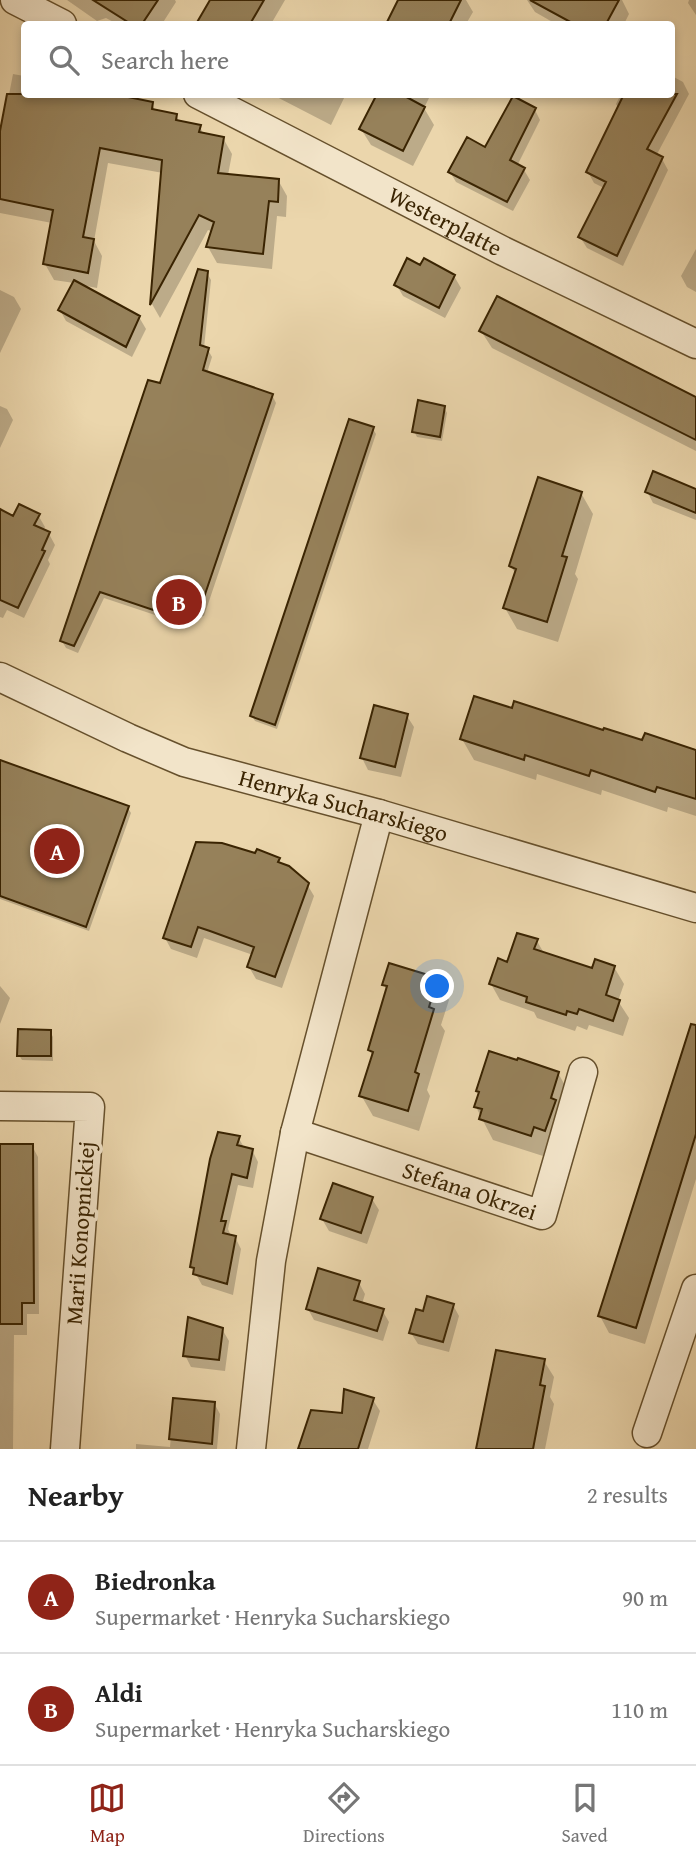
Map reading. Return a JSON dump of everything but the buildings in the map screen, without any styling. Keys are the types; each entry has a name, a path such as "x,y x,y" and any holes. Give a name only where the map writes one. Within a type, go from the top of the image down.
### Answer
{"street":[{"path":"15,0 56,21"},
{"name":"Westerplatte","path":"206,98 503,251 696,344"},
{"name":"Henryka Sucharskiego","path":"0,677 184,762 379,814 696,908"},
{"path":"251,1449 271,1261 295,1133 379,814"},
{"name":"Stefana Okrzei","path":"295,1133 542,1215 583,1072"},
{"name":"Marii Konopnickiej","path":"0,1106 90,1107 65,1449"},
{"path":"647,1433 696,1289"}],"place":[{"name":"Aldi","path":"179,602"},
{"name":"Biedronka","path":"57,851"}]}
